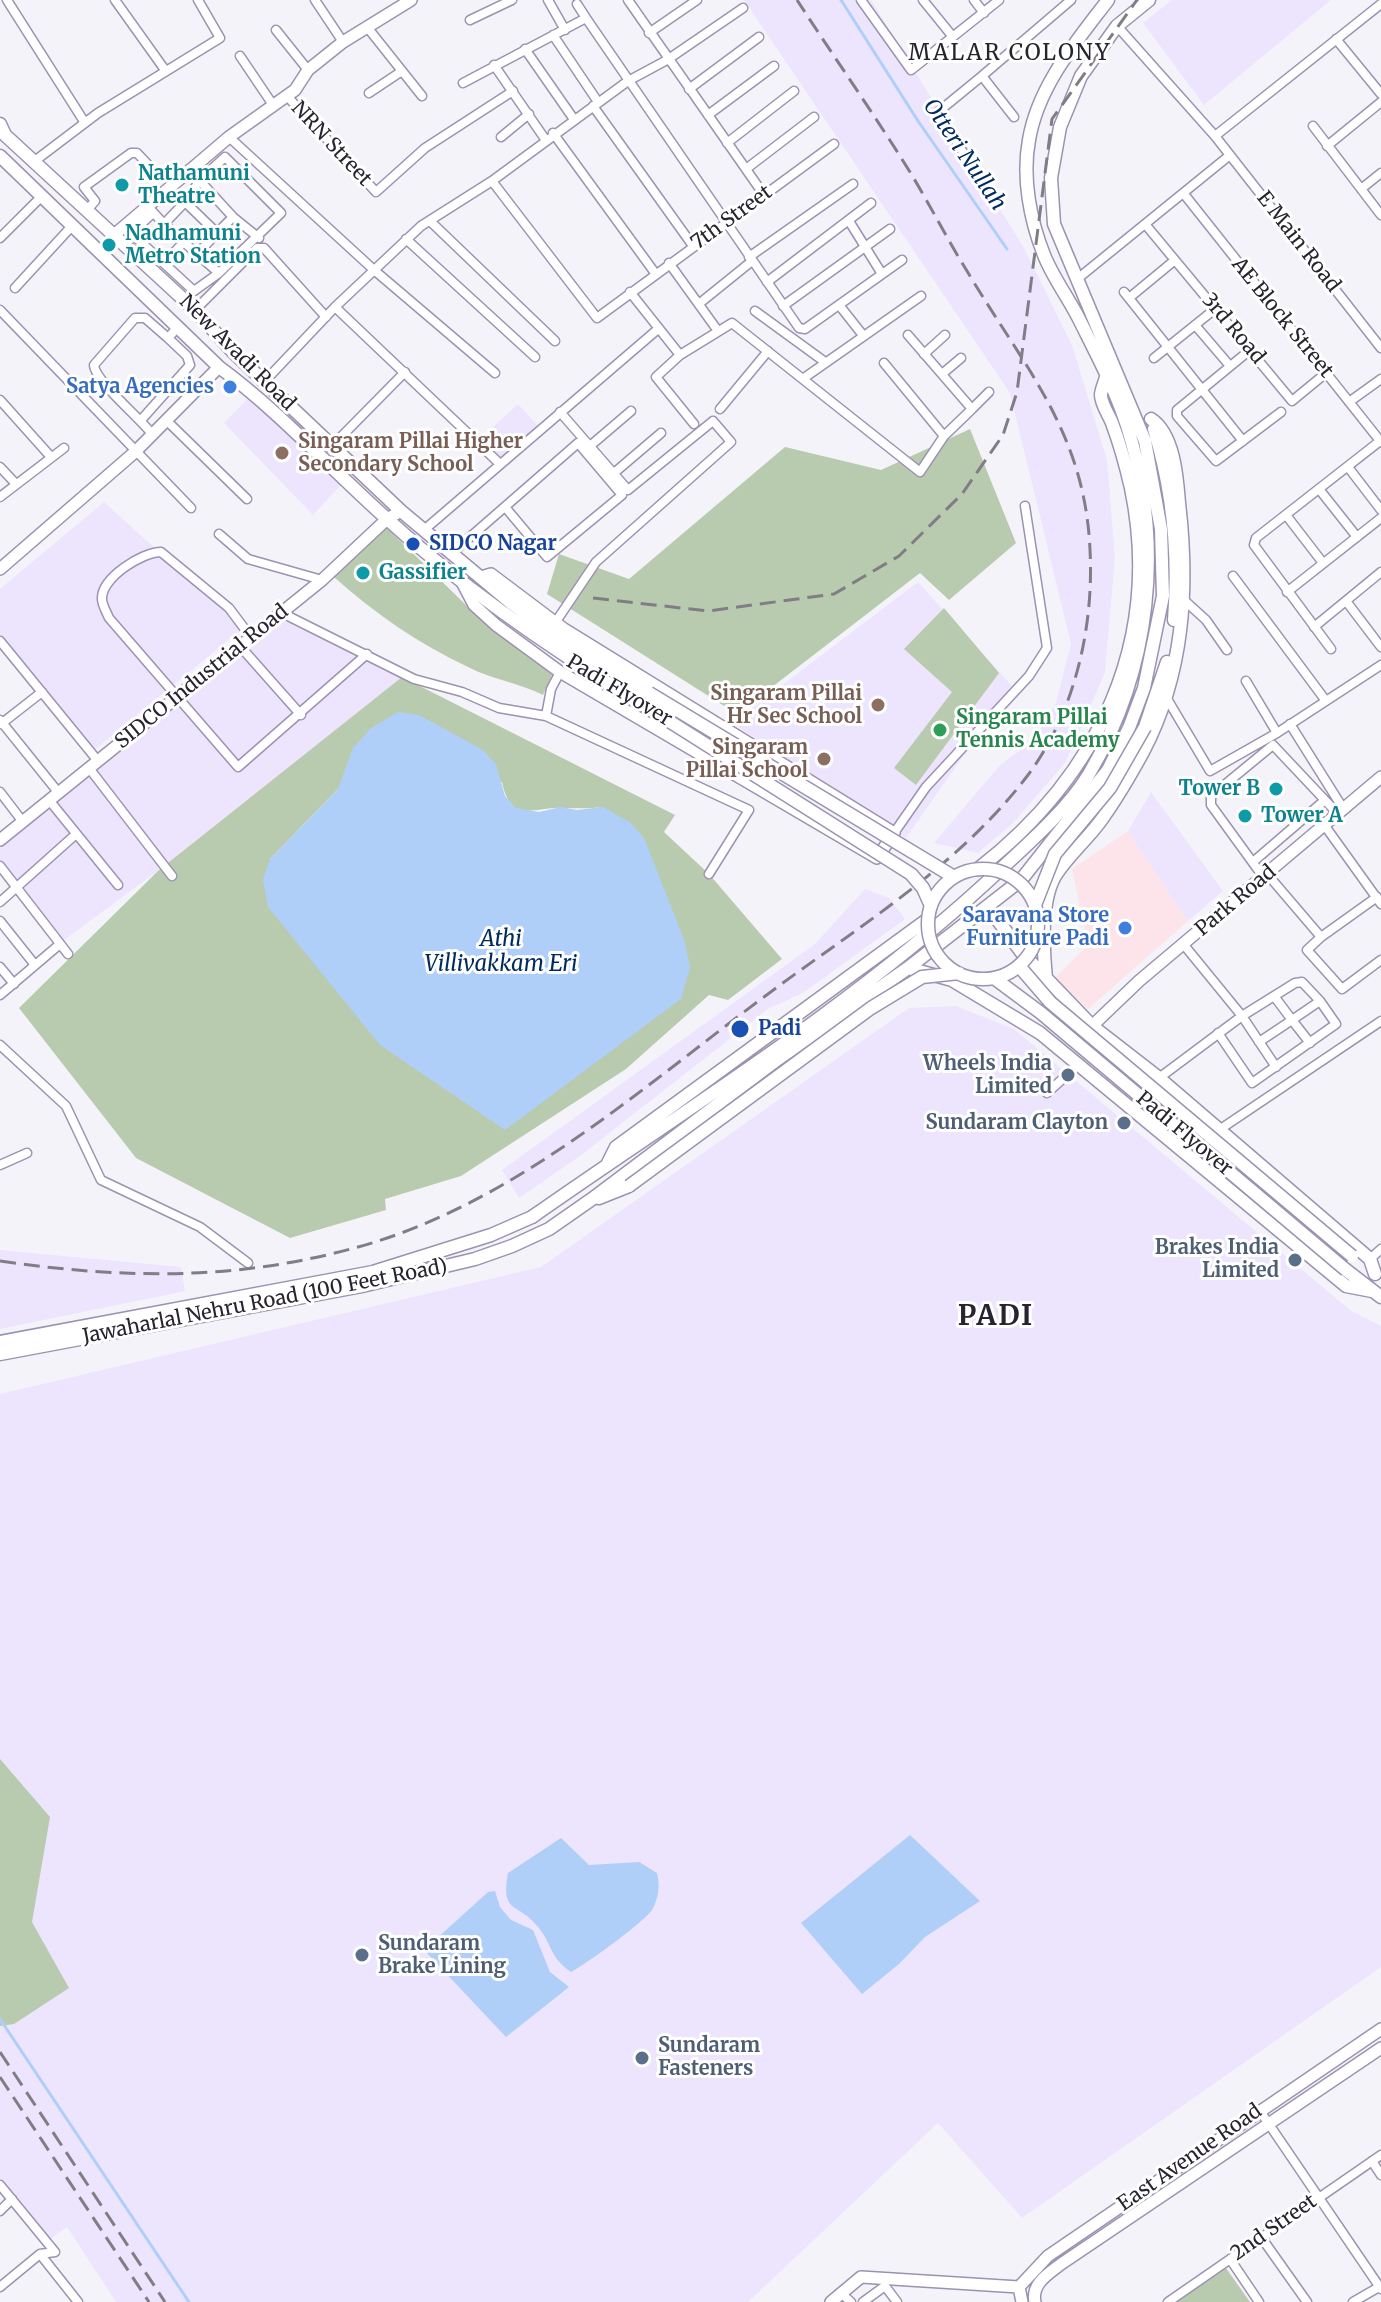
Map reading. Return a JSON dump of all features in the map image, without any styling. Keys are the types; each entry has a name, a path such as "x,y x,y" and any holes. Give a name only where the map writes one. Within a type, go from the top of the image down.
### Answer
{"main road":[{"name":"Jawaharlal Nehru Road (100 Feet Road)","path":"0,1342 386,1268 512,1227 607,1165 888,967 1030,842 1088,776 1127,696 1140,646 1149,576 1148,530 1136,457 1080,319 1044,255 1027,192 1029,141 1044,91 1108,0"},
{"name":"Jawaharlal Nehru Road (100 Feet Road)","path":"0,1354 324,1294 475,1259 549,1229 908,968 1021,880 1108,770 1129,728 1144,688 1163,596 1161,529 1154,477 1132,404 1054,224 1051,178 1060,127 1081,76 1117,26 1149,0"},
{"name":"New Avadi Road","path":"2,133 36,160 195,310 264,382 401,511 481,577"},
{"name":"New Avadi Road","path":"0,156 173,333 249,389 387,519 463,584"},
{"path":"978,869 1023,831 1080,763 1102,724 1131,649 1137,600 1136,526 1131,490 1113,425 1101,396 1106,377"},
{"path":"1046,978 1043,953 1049,895 1055,876 1102,820 1144,751 1166,697 1177,655 1184,600 1185,553 1172,456 1161,425 1132,404"},
{"path":"994,978 1019,966 1036,938 1035,905 1055,854 1087,819 1133,753 1166,668 1176,591 1176,540 1151,419"},
{"name":"Padi Flyover","path":"481,577 557,637 954,877"},
{"name":"Padi Flyover","path":"463,584 547,647 911,874 923,888 930,912 932,945 948,966 976,979 994,978 1041,1013 1377,1294"},
{"path":"1060,830 1079,848"},
{"path":"607,1165 616,1147 930,912 940,889 954,877 978,869 996,870 1026,890 1035,905"},
{"path":"988,907 1046,978 1092,1026 1159,1078 1370,1259 1378,1276"},
{"name":"Padi Flyover","path":"1019,966 1050,1002 1378,1276"},
{"path":"908,968 952,980 1040,1033 1346,1286 1377,1294"},
{"name":"Padi Flyover","path":"592,1199 629,1186 871,1008 922,977 959,973"},
{"path":"1040,1033 1069,1004"}],"street":[{"path":"7,0 85,123"},
{"path":"115,0 165,70"},
{"path":"36,160 85,123 220,38 198,0"},
{"path":"315,0 343,42"},
{"path":"164,224 200,180 225,157 281,213 259,238 194,291 131,233 189,169 295,90 308,70 343,42 396,4 411,0"},
{"path":"470,20 512,0"},
{"path":"548,0 565,30"},
{"path":"629,0 667,60 764,195"},
{"path":"649,33 697,0"},
{"path":"861,0 911,70 999,0"},
{"path":"923,0 953,37"},
{"path":"974,0 984,13"},
{"path":"991,197 938,112 1071,0"},
{"path":"577,4 750,259 802,329 902,260"},
{"path":"1215,136 1381,4"},
{"path":"264,382 335,307 406,239 492,181 573,118 743,8"},
{"path":"463,83 586,18"},
{"name":"E Main Road","path":"1117,26 1215,136 1381,348"},
{"path":"367,27 422,96"},
{"path":"276,30 308,70"},
{"path":"553,35 693,246"},
{"path":"689,89 759,37"},
{"path":"1336,39 1381,94"},
{"path":"525,49 573,118"},
{"path":"240,56 273,105"},
{"path":"494,65 655,273"},
{"path":"708,115 774,66"},
{"path":"369,93 402,71"},
{"path":"982,76 1014,117"},
{"name":"NRN Street","path":"286,95 376,192 425,148 513,91"},
{"path":"727,143 794,91"},
{"path":"1327,146 1381,102"},
{"path":"501,137 529,114"},
{"path":"746,169 814,117"},
{"path":"1313,126 1381,215"},
{"path":"229,137 374,270 495,373"},
{"name":"7th Street","path":"492,181 597,318 834,144"},
{"path":"88,209 95,201 84,187 131,153 137,153 158,175"},
{"path":"1076,280 1230,155"},
{"path":"189,169 233,217 259,238"},
{"path":"1361,189 1381,173"},
{"path":"700,303 750,259 853,184"},
{"name":"AE Block Street","path":"1184,194 1381,442"},
{"path":"0,238 40,198"},
{"path":"185,202 217,233"},
{"path":"767,282 871,203"},
{"path":"150,209 219,273"},
{"path":"114,235 150,209"},
{"path":"197,254 233,217"},
{"path":"430,221 555,341"},
{"path":"849,221 882,274"},
{"name":"3rd Road","path":"1145,224 1292,401 1326,373"},
{"path":"15,288 71,227"},
{"path":"783,306 890,229"},
{"path":"406,239 535,357"},
{"path":"164,263 184,242"},
{"path":"195,310 257,248 264,248 326,317"},
{"path":"1175,260 1126,295 1243,441"},
{"path":"669,263 718,331"},
{"path":"630,292 680,355"},
{"path":"804,378 862,334 921,296"},
{"path":"839,305 862,334"},
{"path":"335,307 499,463"},
{"path":"1154,358 1215,309"},
{"path":"0,310 191,508"},
{"path":"755,311 825,362"},
{"path":"142,419 190,365 173,333 139,317 94,365 97,375 142,419 152,434"},
{"path":"694,424 655,379 680,355 732,323 920,472 944,436 989,392"},
{"path":"1195,325 1230,366"},
{"path":"424,530 658,329"},
{"path":"908,335 972,409"},
{"path":"924,354 945,335"},
{"path":"1250,350 1176,414 1212,460 1218,461 1281,412"},
{"path":"720,409 768,351"},
{"path":"942,374 961,358"},
{"path":"884,363 944,436"},
{"path":"0,569 135,452 219,367"},
{"path":"332,446 405,372"},
{"path":"1349,402 1381,379"},
{"path":"0,400 51,457"},
{"path":"590,446 631,411"},
{"path":"555,623 596,562 731,440 713,421 628,490 560,412"},
{"path":"166,420 247,499"},
{"path":"614,473 661,433"},
{"path":"1331,649 1254,545 1256,538 1381,442"},
{"path":"453,552 578,443 622,495 547,557 505,507"},
{"path":"0,497 64,448"},
{"path":"0,467 16,484"},
{"path":"1348,467 1381,510"},
{"path":"1319,489 1357,537"},
{"path":"463,584 474,605 496,625 560,672 877,858 926,787 1029,676 1047,648 1025,506"},
{"name":"SIDCO Industrial Road","path":"0,840 282,613 387,519 401,511"},
{"path":"1286,515 1323,563"},
{"path":"1287,592 1381,518"},
{"path":"219,534 248,559 322,580"},
{"path":"250,636 229,608 161,552 151,552 105,585 101,600 109,618 238,767 367,654"},
{"path":"1314,627 1381,573"},
{"path":"481,577 491,574 555,623 894,833"},
{"path":"1233,576 1326,701"},
{"path":"1184,600 1201,614 1227,650"},
{"path":"1346,601 1381,647"},
{"path":"282,613 414,679 462,692 499,708 546,716 749,810 709,874"},
{"path":"0,641 42,692 172,876"},
{"path":"239,645 301,715"},
{"path":"1166,697 1210,771 1277,733 1381,665"},
{"path":"546,716 551,689 560,672"},
{"path":"1246,681 1277,733"},
{"path":"42,692 1,723 54,796 75,835 118,885"},
{"path":"1290,724 1341,812"},
{"path":"1321,937 1253,862 1211,805 1211,796 1273,745 1325,800 1341,812"},
{"name":"Park Road","path":"1092,1026 1139,981 1381,777"},
{"path":"0,792 23,822"},
{"path":"1253,862 1325,800"},
{"path":"1325,826 1379,900 1321,937 1307,950 1342,989 1381,960"},
{"path":"0,902 75,835"},
{"path":"0,866 68,954"},
{"path":"0,921 35,965"},
{"path":"0,995 60,944"},
{"path":"1184,945 1242,1016 1276,1067"},
{"path":"0,967 14,984"},
{"path":"1159,1078 1218,1033 1242,1016 1298,981 1320,1001 1336,1024 1252,1083 1218,1033"},
{"path":"1274,996 1310,1043"},
{"path":"1259,1042 1320,1001"},
{"path":"1219,1130 1381,1021"},
{"path":"0,1045 66,1106 101,1180 200,1227 248,1263"},
{"path":"1047,1093 1078,1065"},
{"path":"0,1165 27,1153"},
{"path":"1370,1259 1381,1249"},
{"name":"East Avenue Road","path":"1019,2287 1053,2252 1381,2029"},
{"name":"East Avenue Road","path":"1035,2302 1034,2292 1039,2282 1061,2264 1381,2048"},
{"path":"1260,2111 1380,2288 1353,2302"},
{"name":"2nd Street","path":"1168,2302 1381,2155"},
{"path":"1372,2161 1381,2175"},
{"path":"0,2185 55,2252 40,2254 0,2287"},
{"path":"0,2211 12,2199"},
{"path":"1261,2237 1307,2302"},
{"path":"1053,2252 1061,2264"},
{"path":"40,2254 78,2302"},
{"path":"1230,2259 1259,2302"},
{"path":"831,2302 846,2298 861,2277 1019,2287 1022,2302"},
{"path":"863,2302 885,2286 897,2302"}],"shaded area":[{"path":"744,0 871,0 1024,248 1072,345 1107,460 1115,557 1105,673 1065,763 1013,823 978,853 934,843 1000,765 1033,741 1056,703 1071,644 1010,393"},
{"path":"1172,0 1331,0 1204,105 1143,23"},
{"name":"Singaram Pillai Higher Secondary School","path":"251,395 342,484 313,515 224,423"},
{"path":"518,404 538,426 498,460 479,440"},
{"path":"104,502 243,628 94,750 0,637 0,589"},
{"name":"Singaram Pillai Hr Sec School","path":"918,582 1012,686 906,838 732,723"},
{"path":"284,621 402,677 159,870 60,943 0,870 0,848"},
{"path":"1151,792 1223,891 1188,921 1128,831"},
{"path":"1128,831 1188,921 1088,1009 1055,978 1088,945 1072,869"},
{"path":"865,889 889,898 905,919 803,993 768,1009 580,1156 519,1198 502,1170 815,944"},
{"path":"956,1006 1014,1029 1350,1310 1381,1326 1381,1967 1022,2218 938,2123 748,2302 116,2302 67,2227 49,2240 0,2178 0,1394 541,1267 909,1008"},
{"path":"0,1250 181,1267 185,1291 0,1329"}],"green space":[{"path":"970,429 1016,543 949,600 920,573 737,714 547,594 559,554 629,579 785,447 881,470"},
{"path":"387,528 466,605 552,675 543,695 477,671 432,648 381,615 334,577"},
{"name":"Singaram Pillai Tennis Academy","path":"944,608 999,673 916,785 894,768 952,692 904,649"},
{"path":"402,677 675,815 664,832 709,874 782,959 728,1000 709,995 626,1069 461,1176 385,1199 386,1210 290,1238 136,1158 19,1008 159,870","holes":["502,782 511,804 526,811 603,807 270,859 338,789"]},
{"path":"0,1759 50,1817 32,1922 69,1988 14,2024 0,2026"},
{"path":"1226,2268 1250,2302 1177,2302"}],"water":[{"name":"Athi Villivakkam Eri","path":"398,712 419,715 483,750 496,764 505,796 516,808 539,812 561,807 577,810 603,807 631,823 644,838 685,942 690,968 681,999 505,1130 380,1045 268,907 263,880 270,859 338,789 353,748 371,728"},
{"path":"910,1835 980,1901 925,1937 899,1964 862,1994 801,1923"},
{"path":"561,1838 589,1865 639,1862 657,1873 658,1882 656,1901 647,1916 571,1972 555,1956 543,1933 531,1919 509,1902 506,1886 508,1873"},
{"path":"495,1891 500,1907 511,1920 533,1930 550,1972 569,1987 506,2037 424,1950 488,1892"}],"waterway":[{"name":"Otteri Nullah","path":"841,0 918,121 1007,249"},
{"path":"0,2019 189,2302"}],"railway":[{"path":"0,1261 91,1271 180,1274 268,1266 358,1247 415,1228 470,1203 574,1140 906,893 1001,808 1044,750 1058,724 1078,668 1089,609 1090,550 1086,508 1077,470 1064,435 1030,370 910,172 797,0"},
{"path":"593,598 708,611 834,594 899,556 962,494 1003,435 1017,392 1052,119 1137,0"},
{"path":"0,2052 165,2302"},
{"path":"0,2077 149,2302"}],"place":[{"name":"Nathamuni Theatre","path":"122,185"},
{"name":"Nadhamuni Metro Station","path":"109,245"},
{"name":"Satya Agencies","path":"230,387"},
{"name":"Singaram Pillai Higher Secondary School","path":"282,453"},
{"name":"SIDCO Nagar","path":"413,544"},
{"name":"Gassifier","path":"363,573"},
{"name":"Singaram Pillai Hr Sec School","path":"878,705"},
{"name":"Singaram Pillai Tennis Academy","path":"940,730"},
{"name":"Singaram Pillai School","path":"824,759"},
{"name":"Tower B","path":"1276,789"},
{"name":"Tower A","path":"1245,816"},
{"name":"Saravana Store Furniture Padi","path":"1125,928"},
{"name":"Padi","path":"740,1029"},
{"name":"Wheels India Limited","path":"1068,1075"},
{"name":"Sundaram Clayton","path":"1124,1123"},
{"name":"Brakes India Limited","path":"1295,1260"},
{"name":"Sundaram Brake Lining","path":"362,1955"},
{"name":"Sundaram Fasteners","path":"642,2058"}],"district":[{"name":"MALAR COLONY","path":"1010,54"},
{"name":"PADI","path":"996,1317"}]}
